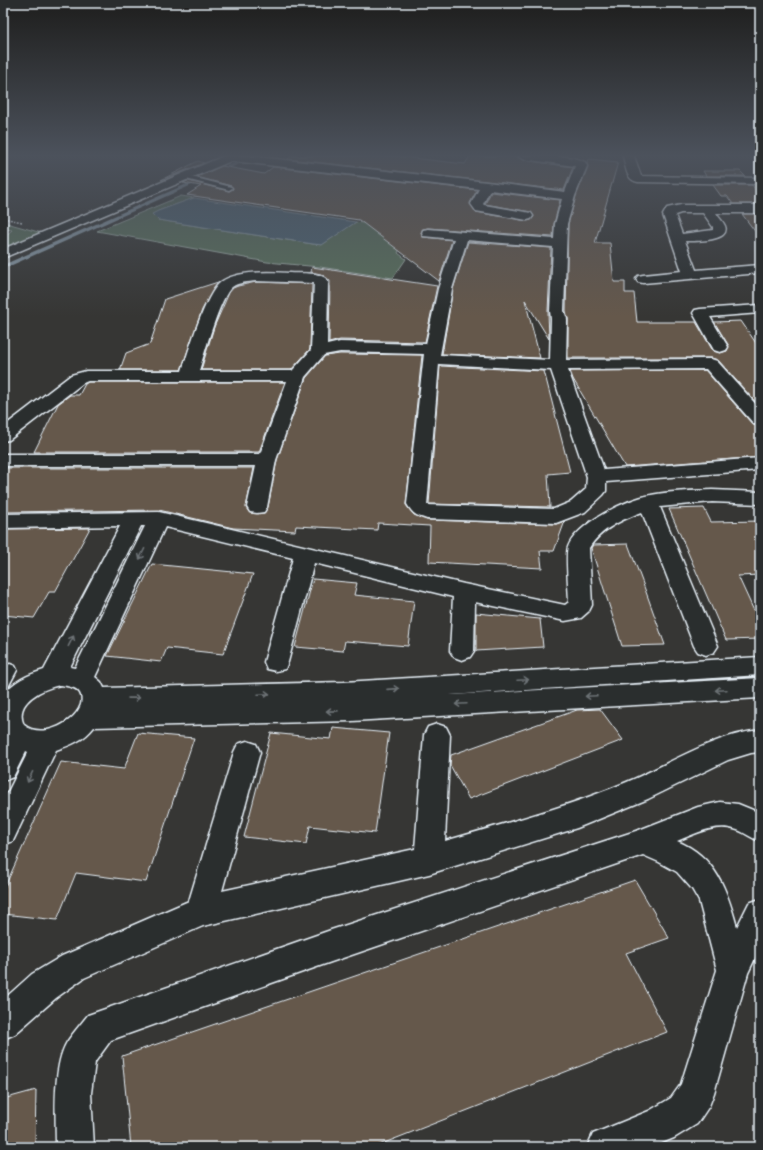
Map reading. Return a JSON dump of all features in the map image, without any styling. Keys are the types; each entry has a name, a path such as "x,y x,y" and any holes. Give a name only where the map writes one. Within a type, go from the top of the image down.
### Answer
{"street":[{"path":"3,254 111,210"},
{"path":"490,210 527,216"},
{"path":"462,236 445,289 432,354 417,504 420,509 427,512 556,516 578,507 596,491 597,477 558,365 559,318 557,311 559,243 561,224 565,210"},
{"path":"678,210 671,211 669,215 690,274"},
{"path":"678,238 714,234 719,232 719,227 707,210"},
{"path":"428,233 559,243"},
{"path":"643,279 760,269"},
{"path":"189,375 217,298 225,285 246,278 287,277 316,279 321,281 318,351 297,376 267,460 257,507"},
{"path":"720,347 700,313 760,309"},
{"path":"318,351 340,347 558,365 711,364 760,420"},
{"path":"3,436 81,377 189,375 297,376"},
{"path":"3,460 267,460"},
{"path":"597,477 760,464"},
{"path":"3,521 159,519 304,555 545,610 565,613 573,612 581,605 578,548 584,539 598,525 616,515 648,502 712,496 760,498"},
{"path":"648,502 706,646"},
{"path":"53,676 134,519"},
{"path":"159,519 88,698 75,731 67,736 47,741 32,741 20,737 11,727 6,713 16,697 10,682 38,681 53,676 69,676 88,698 352,711 760,688"},
{"path":"276,662 304,555"},
{"path":"462,651 464,592"},
{"path":"88,698 344,692 760,666"},
{"path":"429,860 438,735"},
{"path":"3,769 20,737"},
{"path":"3,832 47,741"},
{"path":"3,1022 44,986 73,967 201,911 429,860 577,815 638,790 721,751 751,742 760,741"},
{"path":"201,911 247,752"},
{"path":"75,1147 73,1093 79,1055 100,1027 330,946 643,842 712,815 728,814 744,818 760,828"},
{"path":"643,842 669,852 688,862 703,879 712,896 733,970"},
{"path":"606,1147 661,1124 684,1111 696,1093 733,970 760,914"}],"green space":[{"path":"148,210 162,210 158,211 158,220 313,244 322,244 356,222 410,230 398,253 406,259 393,278 320,267 267,262 97,231"},
{"path":"3,222 42,233 3,249 3,238 12,230 3,229"}],"water":[{"path":"162,210 273,210 356,222 322,245 158,220 152,214"}],"building":[{"path":"288,210 474,210 476,212 527,221 534,217 531,212 518,210 558,210 553,237 428,228 423,229 421,233 423,237 452,240 439,281 359,220"},
{"path":"572,210 604,210 595,243 610,243 614,282 625,282 625,293 634,293 637,322 696,322 713,351 720,353 727,351 729,346 714,322 741,321 760,349 760,407 718,360 711,358 568,358 568,319 566,311 568,224"},
{"path":"742,214 760,214 760,238"},
{"path":"468,242 551,248 548,311 549,339 525,300 540,358 442,354 453,289"},
{"path":"312,267 437,286 425,342 340,340 329,343 330,281 321,274 311,272"},
{"path":"218,282 202,310 181,370 120,370 126,353 150,344 165,299"},
{"path":"256,282 312,284 310,349 291,370 201,370 214,327 229,293 233,288"},
{"path":"340,354 422,355 406,505 414,515 427,520 556,524 565,521 554,551 540,551 542,568 429,562 430,526 378,523 377,530 296,526 295,531 233,528 159,510 3,512 3,468 254,468 246,508 250,513 264,513 268,507 277,460 306,378 325,356"},
{"path":"440,366 544,371 570,472 548,474 550,507 429,504"},
{"path":"705,370 753,425 760,426 760,457 625,467 573,379 570,371"},
{"path":"88,382 285,382 259,452 34,452 58,404 70,395 79,395 85,384"},
{"path":"704,508 711,522 760,521 760,575 738,576 760,624 760,639 726,640 669,509"},
{"path":"90,528 55,592 49,592 34,618 3,615 3,529"},
{"path":"628,544 665,645 622,646 591,548 593,545"},
{"path":"152,564 253,574 223,654 167,648 161,662 107,656"},
{"path":"313,579 357,583 354,595 414,601 408,646 345,641 343,651 295,647"},
{"path":"476,613 540,619 543,647 476,651"},
{"path":"600,709 623,740 469,799 450,765 451,755 577,710"},
{"path":"333,728 389,733 375,833 310,826 306,844 244,837 271,733 331,739"},
{"path":"138,733 194,738 146,882 76,873 57,920 3,914 3,891 61,762 124,769"},
{"path":"635,880 669,938 626,953 667,1032 374,1147 131,1147 122,1056"},
{"path":"36,1090 35,1147 3,1147 3,1099"}],"waterway":[{"path":"3,267 133,210"}]}
